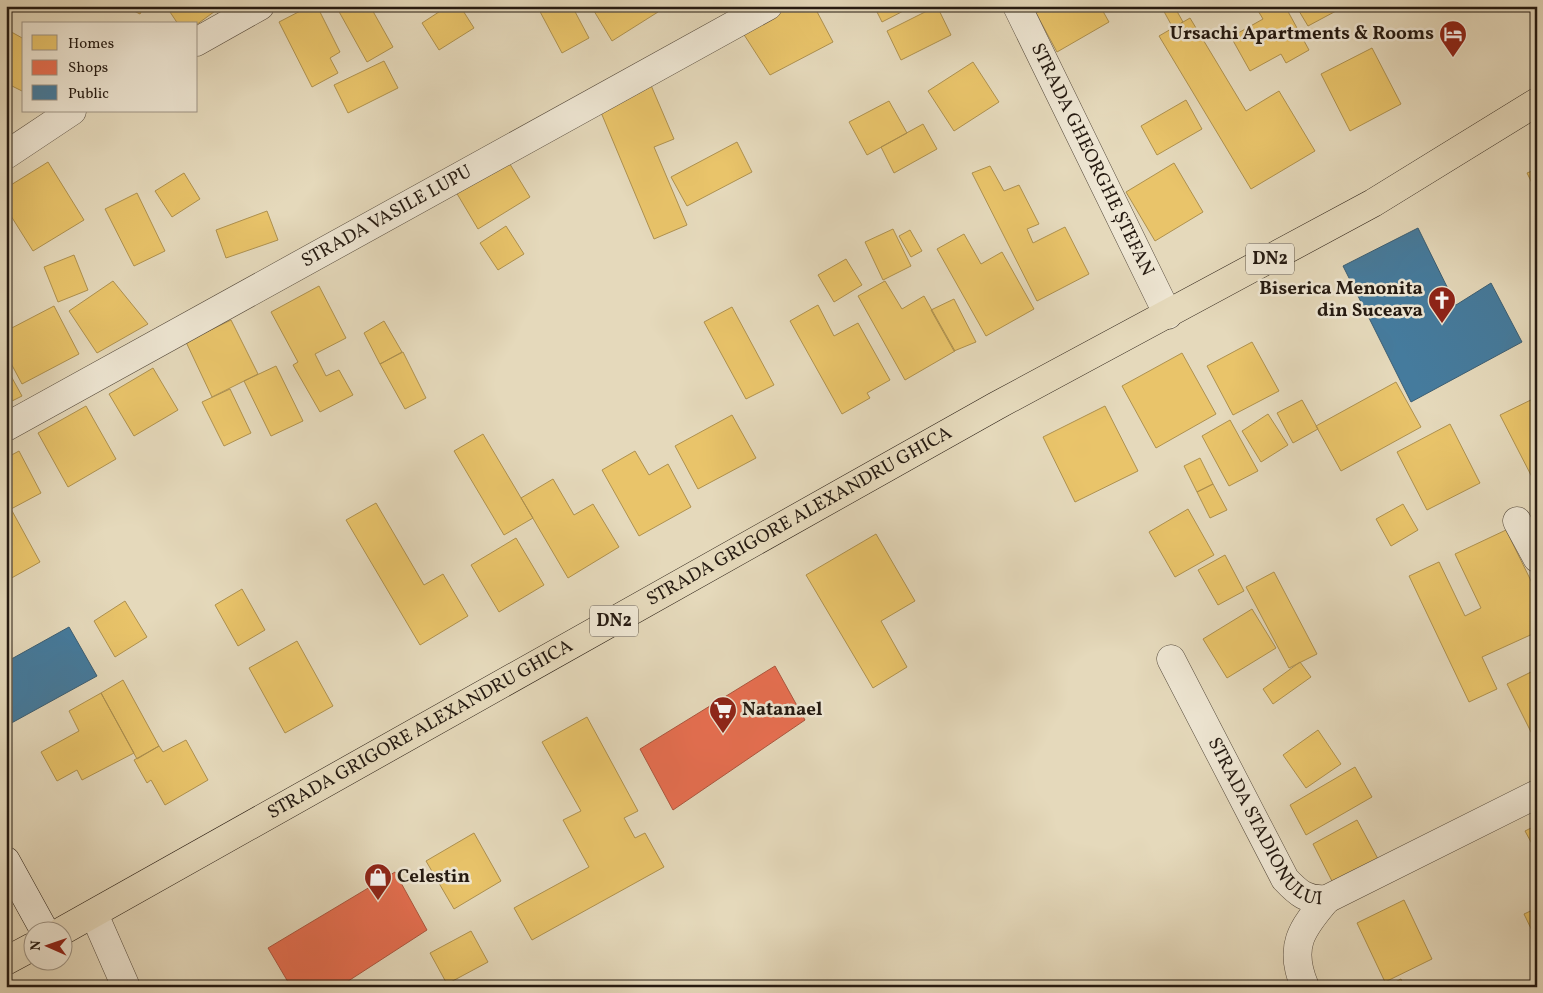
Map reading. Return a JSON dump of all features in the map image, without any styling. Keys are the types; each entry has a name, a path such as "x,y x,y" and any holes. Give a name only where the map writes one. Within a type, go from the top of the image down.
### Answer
{"main road":[{"name":"STRADA GRIGORE ALEXANDRU GHICA","path":"72,926 996,406 1168,315 1372,202 1537,102"},
{"path":"6,961 22,952"}],"street":[{"path":"198,41 260,6"},
{"name":"STRADA VASILE LUPU","path":"6,427 768,6"},
{"name":"STRADA GHEORGHE ȘTEFAN","path":"1017,6 1168,315"},
{"path":"6,155 70,112"},
{"path":"1517,521 1537,558"},
{"name":"STRADA STADIONULUI","path":"1170,659 1285,879 1298,893 1314,901 1327,899 1537,794"},
{"path":"6,861 38,920"},
{"path":"1305,987 1297,970 1297,945 1305,926 1327,899"},
{"path":"94,914 126,987"}],"building: Homes":[{"path":"124,6 144,6 140,14"},
{"path":"166,6 222,6 198,24 198,22 177,22"},
{"path":"310,6 317,6 340,52 330,58 338,73 312,87 279,22"},
{"path":"341,6 370,6 393,47 367,62 337,8"},
{"path":"448,6 460,6 474,28 439,50 422,23"},
{"path":"537,6 572,6 589,38 562,53"},
{"path":"591,6 655,6 658,12 612,41"},
{"path":"787,6 814,6 833,42 770,75 741,30"},
{"path":"874,6 913,6 882,22"},
{"path":"937,6 951,35 901,60 887,31"},
{"path":"1049,6 1100,6 1109,22 1057,52 1036,13"},
{"path":"1161,6 1174,6 1183,22 1173,28"},
{"path":"1261,6 1285,6 1309,50 1286,63 1281,54 1250,71 1231,37 1263,19 1257,9"},
{"path":"1296,6 1333,6 1336,11 1308,26"},
{"path":"1190,18 1246,111 1279,91 1315,151 1251,189 1159,36"},
{"path":"6,29 22,38 22,91 6,83 11,72 6,69"},
{"path":"1372,48 1401,104 1350,131 1321,74"},
{"path":"384,61 398,88 348,113 334,85"},
{"path":"973,62 999,102 954,131 928,91"},
{"path":"650,83 674,139 654,147 687,225 654,239 600,110"},
{"path":"1186,100 1202,129 1157,155 1141,126"},
{"path":"889,101 907,133 867,155 849,122"},
{"path":"923,124 937,149 894,173 881,147"},
{"path":"737,142 752,172 687,206 671,177"},
{"path":"508,161 530,197 478,229 456,192"},
{"path":"48,162 84,220 33,251 6,208 6,188"},
{"path":"1174,163 1203,212 1155,241 1126,192"},
{"path":"990,166 1004,191 1019,185 1039,224 1027,229 1033,243 1065,227 1089,274 1037,301 972,173"},
{"path":"1537,169 1537,193 1527,173"},
{"path":"184,173 200,199 172,217 155,191"},
{"path":"137,193 165,251 134,266 105,209"},
{"path":"267,211 278,240 226,258 216,230"},
{"path":"506,226 524,254 498,270 480,243"},
{"path":"893,229 911,266 883,280 865,242"},
{"path":"910,230 922,251 911,257 899,236"},
{"path":"964,234 981,264 1002,252 1034,309 986,336 937,249"},
{"path":"74,255 88,290 58,302 44,267"},
{"path":"846,259 862,285 834,302 818,275"},
{"path":"113,281 148,324 97,353 69,311"},
{"path":"885,281 902,309 924,296 955,351 905,380 858,296"},
{"path":"319,286 346,338 315,354 326,376 339,370 353,395 320,412 293,365 298,362 271,312"},
{"path":"954,299 976,342 954,351 931,310"},
{"path":"818,305 834,336 858,323 890,380 867,393 870,398 842,414 790,321"},
{"path":"54,306 79,354 22,384 6,354 6,331"},
{"path":"732,307 774,385 746,399 704,322"},
{"path":"231,320 258,374 212,397 186,342"},
{"path":"384,321 402,352 380,364 364,333"},
{"path":"1252,342 1279,391 1233,415 1207,366"},
{"path":"403,352 426,398 405,409 380,364"},
{"path":"1182,353 1216,414 1156,448 1122,386"},
{"path":"276,366 303,421 271,436 244,381"},
{"path":"6,367 22,396 6,404"},
{"path":"153,368 178,410 134,436 109,394"},
{"path":"1396,382 1421,427 1341,471 1316,426"},
{"path":"230,389 251,433 224,446 202,402"},
{"path":"1537,397 1537,477 1533,479 1500,415"},
{"path":"1302,400 1318,429 1293,443 1277,413"},
{"path":"86,406 116,459 68,487 38,433"},
{"path":"1105,406 1138,471 1075,502 1043,437"},
{"path":"1268,414 1288,445 1261,462 1242,431"},
{"path":"732,415 756,458 698,489 675,446"},
{"path":"1230,420 1258,471 1229,486 1202,436"},
{"path":"1450,424 1480,483 1427,510 1397,452"},
{"path":"483,434 533,518 504,535 454,451"},
{"path":"19,451 41,493 11,509 40,562 8,580 6,576 6,458"},
{"path":"635,451 649,475 668,464 691,507 639,536 602,470"},
{"path":"1200,458 1213,484 1197,492 1184,466"},
{"path":"553,479 574,515 593,504 619,547 568,578 521,498"},
{"path":"1213,484 1227,510 1210,518 1197,492"},
{"path":"376,503 424,585 443,574 468,616 420,645 346,520"},
{"path":"1403,504 1418,530 1391,546 1376,519"},
{"path":"1188,509 1214,555 1175,577 1149,532"},
{"path":"1506,530 1537,593 1537,632 1482,657 1497,689 1469,702 1409,576 1439,562 1465,616 1481,608 1455,554"},
{"path":"876,534 915,601 881,621 907,667 873,688 806,575"},
{"path":"516,538 544,585 499,612 471,565"},
{"path":"1225,555 1244,591 1218,605 1198,570"},
{"path":"1274,572 1317,654 1289,668 1246,587"},
{"path":"242,589 265,630 238,646 215,605"},
{"path":"125,601 147,637 115,657 94,621"},
{"path":"1252,609 1276,648 1227,678 1203,639"},
{"path":"297,641 333,706 285,733 249,668"},
{"path":"1300,662 1311,677 1273,704 1263,689"},
{"path":"1537,669 1537,744 1507,684"},
{"path":"123,680 159,746 137,759 101,693"},
{"path":"101,693 134,753 82,780 77,770 57,781 41,752 79,731 69,711"},
{"path":"587,717 638,811 624,818 635,838 645,833 664,867 532,940 514,908 589,867 563,820 581,811 542,742"},
{"path":"1318,730 1341,764 1306,788 1283,755"},
{"path":"186,740 208,780 165,805 151,780 147,783 134,760 159,746 163,752"},
{"path":"1355,767 1372,797 1306,835 1290,805"},
{"path":"1357,820 1378,859 1333,883 1313,844"},
{"path":"1537,825 1537,853 1525,831"},
{"path":"474,833 501,881 454,909 426,861"},
{"path":"1404,900 1432,959 1385,982 1357,923"},
{"path":"1537,908 1537,941 1524,914"},
{"path":"471,931 488,962 447,984 430,953"},
{"path":"1401,979 1404,987 1386,987"}],"building: Shops":[{"name":"Natanael","path":"775,666 805,720 673,810 640,749"},
{"name":"Celestin","path":"395,872 427,930 339,987 291,987 268,948"}],"building: Public":[{"name":"Biserica Menonita din Suceava","path":"1418,228 1456,305 1491,283 1522,342 1411,402 1343,266"},
{"path":"69,627 97,676 6,726 6,662"}],"place":[{"name":"Ursachi Apartments & Rooms","path":"1453,58"},
{"name":"Biserica Menonita din Suceava","path":"1442,324"},
{"name":"Natanael","path":"723,734"},
{"name":"Celestin","path":"378,901"}]}
